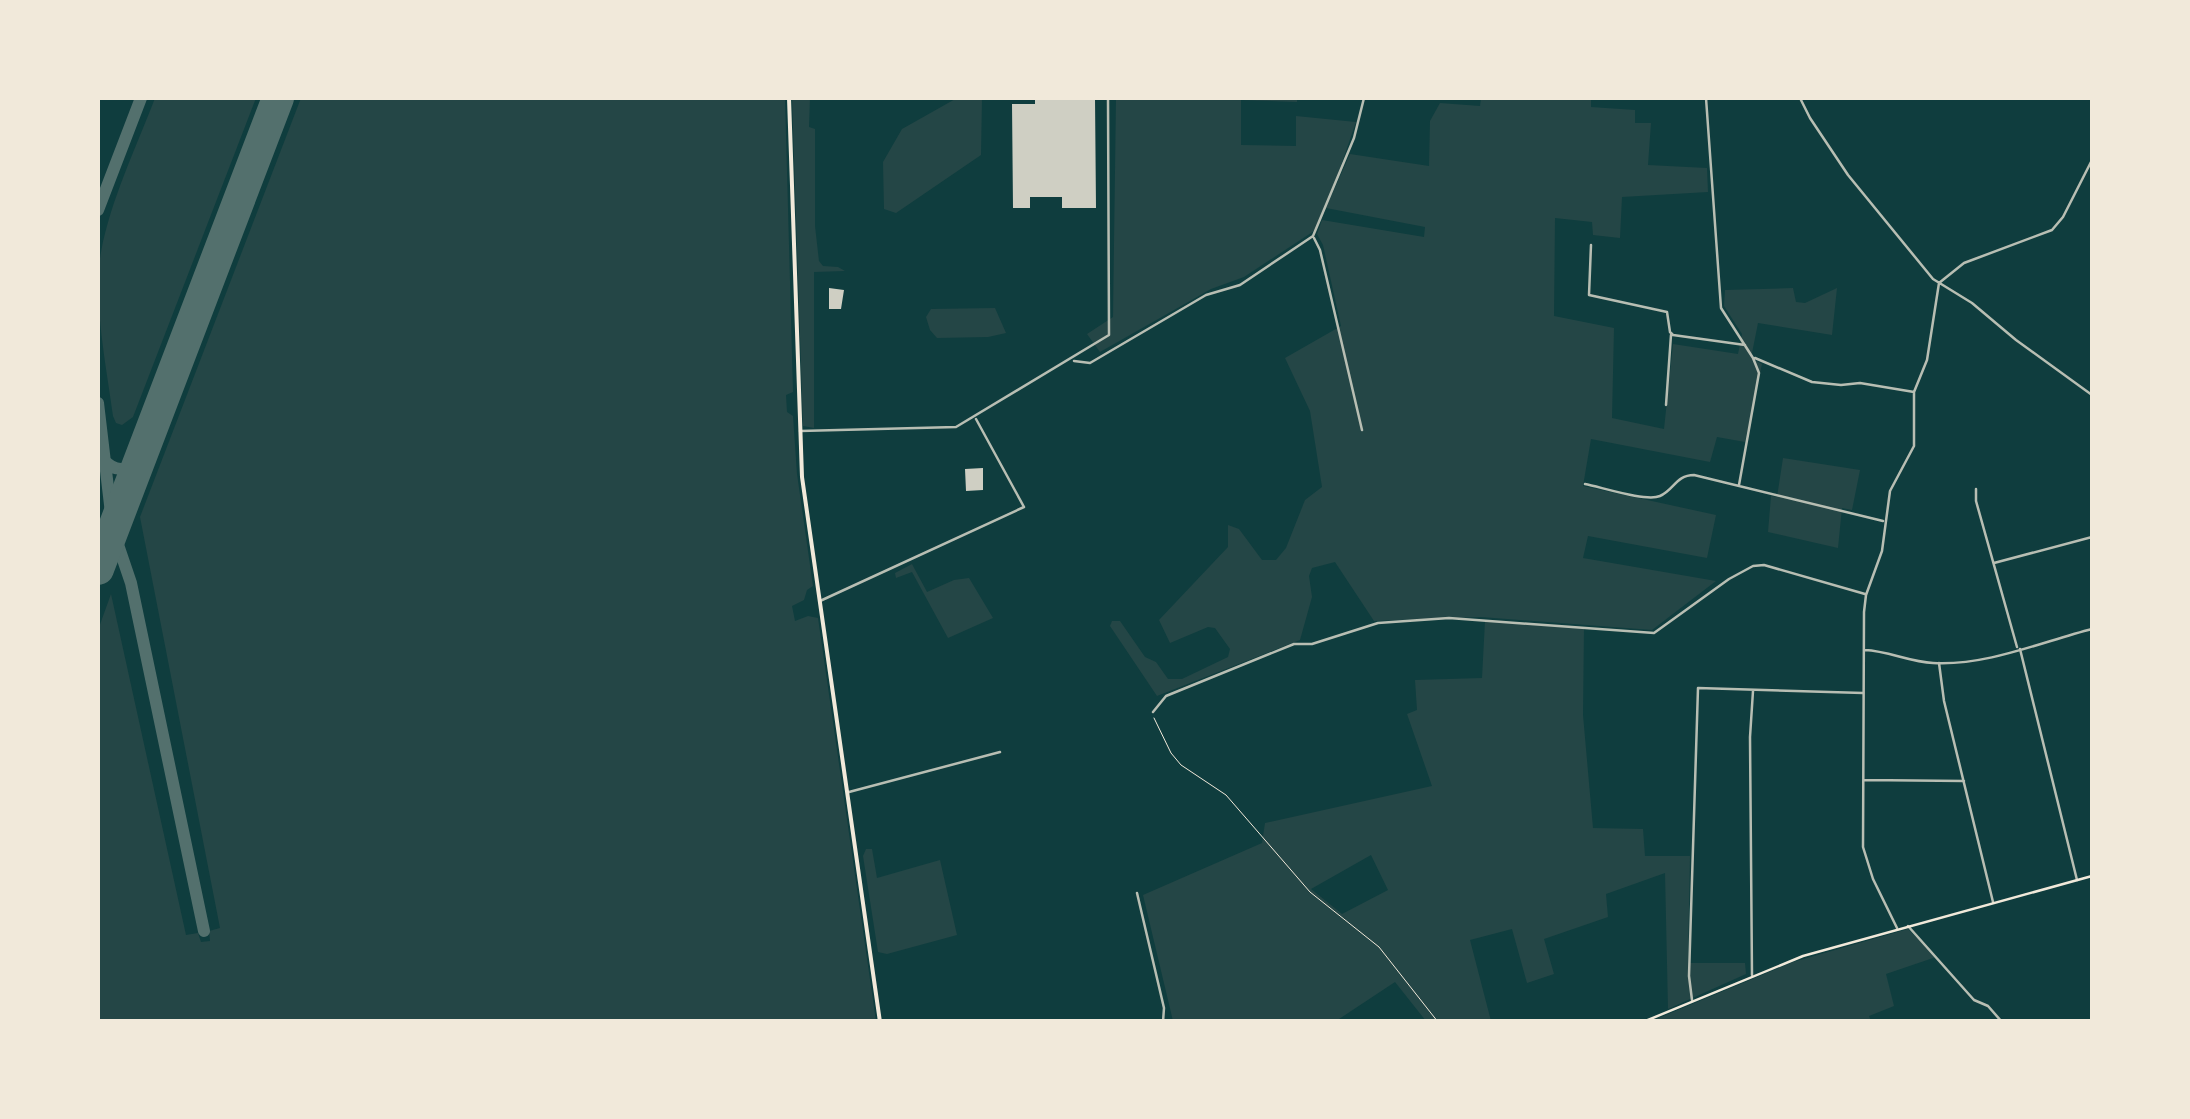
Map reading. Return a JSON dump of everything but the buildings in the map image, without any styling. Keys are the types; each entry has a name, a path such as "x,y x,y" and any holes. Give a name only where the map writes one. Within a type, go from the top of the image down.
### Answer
{"highway":[{"path":"789,98 799,430 880,1022"}],"main road":[{"path":"1643,1022 1766,970 1898,928 2092,876"}],"street":[{"path":"799,430 947,428 976,417 1109,334 1108,98"},
{"path":"1072,359 1076,363 1090,363 1206,295 1240,285 1312,236 1354,138 1364,98"},
{"path":"1706,98 1721,308 1759,373 1738,485"},
{"path":"1800,98 1848,175 1939,283 1972,303 2092,395"},
{"path":"1898,928 1865,855 1862,780 1866,595 1882,551 1892,484 1914,446 1914,392 1927,360 1939,283 1964,263 2052,230 2064,217 2092,160"},
{"path":"1312,236 1320,250 1362,430"},
{"path":"1591,245 1589,296 1667,312 1670,334 1666,406"},
{"path":"1670,334 1744,345"},
{"path":"1753,358 1812,382 1860,383 1914,392"},
{"path":"1759,373 1772,366"},
{"path":"820,602 1024,507 976,417"},
{"path":"1586,484 1653,498 1665,494 1686,475 1884,521"},
{"path":"1976,488 2077,880"},
{"path":"1993,564 2092,537"},
{"path":"1153,712 1166,696 1294,644 1312,644 1378,623 1449,618 1654,632 1729,580 1759,565 1866,595"},
{"path":"1864,650 1939,663 1994,657 2092,629"},
{"path":"1939,663 1993,902"},
{"path":"1692,1001 1689,976 1698,688 1864,694"},
{"path":"1752,975 1753,690"},
{"path":"847,792 1000,752"},
{"path":"1862,780 1964,781"},
{"path":"1137,893 1164,1008 1162,1022"},
{"path":"1908,926 1974,1000 1988,1006 2002,1022"}],"path":[{"path":"1153,712 1164,740 1181,765 1226,795 1310,892 1379,946 1438,1022"}],"shaded area":[{"path":"155,98 256,98 133,417 122,425 113,416 101,334 99,270 111,213"},
{"path":"301,98 785,98 793,392 786,395 787,412 793,416 813,586 804,600 792,606 795,621 808,616 818,618 876,1021 98,1021 98,630 111,594 186,935 198,933 201,942 210,941 209,931 220,928 140,517"},
{"path":"792,98 810,98 809,127 815,129 819,261 823,266 845,271 814,272 814,428 803,426"},
{"path":"957,98 982,98 981,155 896,213 884,209 883,162 902,129"},
{"path":"1116,98 1297,98 1297,102 1241,100 1241,145 1296,146 1296,116 1356,122 1314,231 1244,277 1211,289 1100,352 1087,334 1113,317"},
{"path":"1481,98 1591,98 1591,107 1635,110 1635,123 1651,123 1648,165 1707,168 1708,192 1622,197 1620,238 1593,235 1592,222 1555,218 1554,316 1614,328 1612,418 1664,429 1673,344 1738,354 1742,334 1724,306 1725,290 1793,288 1796,302 1805,303 1837,288 1832,335 1758,323 1751,358 1762,364 1745,442 1717,437 1710,462 1591,439 1583,486 1716,515 1707,558 1588,536 1583,558 1716,581 1652,630 1481,617 1374,621 1335,562 1312,568 1312,597 1300,640 1157,696 1110,626 1112,621 1120,621 1145,657 1156,662 1168,679 1182,679 1228,657 1230,649 1215,628 1208,627 1170,643 1159,620 1228,547 1228,525 1239,529 1262,560 1276,560 1286,548 1305,500 1322,487 1310,411 1285,358 1341,326 1323,245 1317,234 1322,220 1424,237 1425,227 1326,208 1350,154 1429,166 1430,121 1440,103 1480,106"},
{"path":"995,308 1006,333 988,337 937,338 926,317 931,309"},
{"path":"1783,458 1860,470 1852,510 1842,508 1838,548 1768,532 1771,496 1777,497"},
{"path":"912,564 927,592 969,578 993,618 948,638 912,572 896,578 895,573"},
{"path":"1485,621 1584,627 1583,715 1593,828 1643,829 1645,856 1690,856 1688,963 1745,963 1746,974 1668,1009 1665,873 1606,894 1608,917 1544,939 1554,974 1527,983 1512,929 1470,940 1491,1021 1426,1021 1395,982 1336,1021 1173,1021 1143,895 1262,843 1265,823 1432,786 1407,714 1417,710 1415,680 1482,678","holes":["1371,855 1388,890 1342,914 1311,889"]},
{"path":"866,849 872,849 877,878 940,860 957,935 887,954 878,952 863,856"},
{"path":"1908,929 1936,957 1886,974 1894,1006 1869,1016 1871,1021 1649,1022 1793,962"}],"taxiway":[{"path":"98,210 141,98"},
{"path":"98,403 113,530 131,583 204,931"},
{"path":"104,460 124,469 141,455"}],"runway":[{"path":"98,569 278,98"}]}
